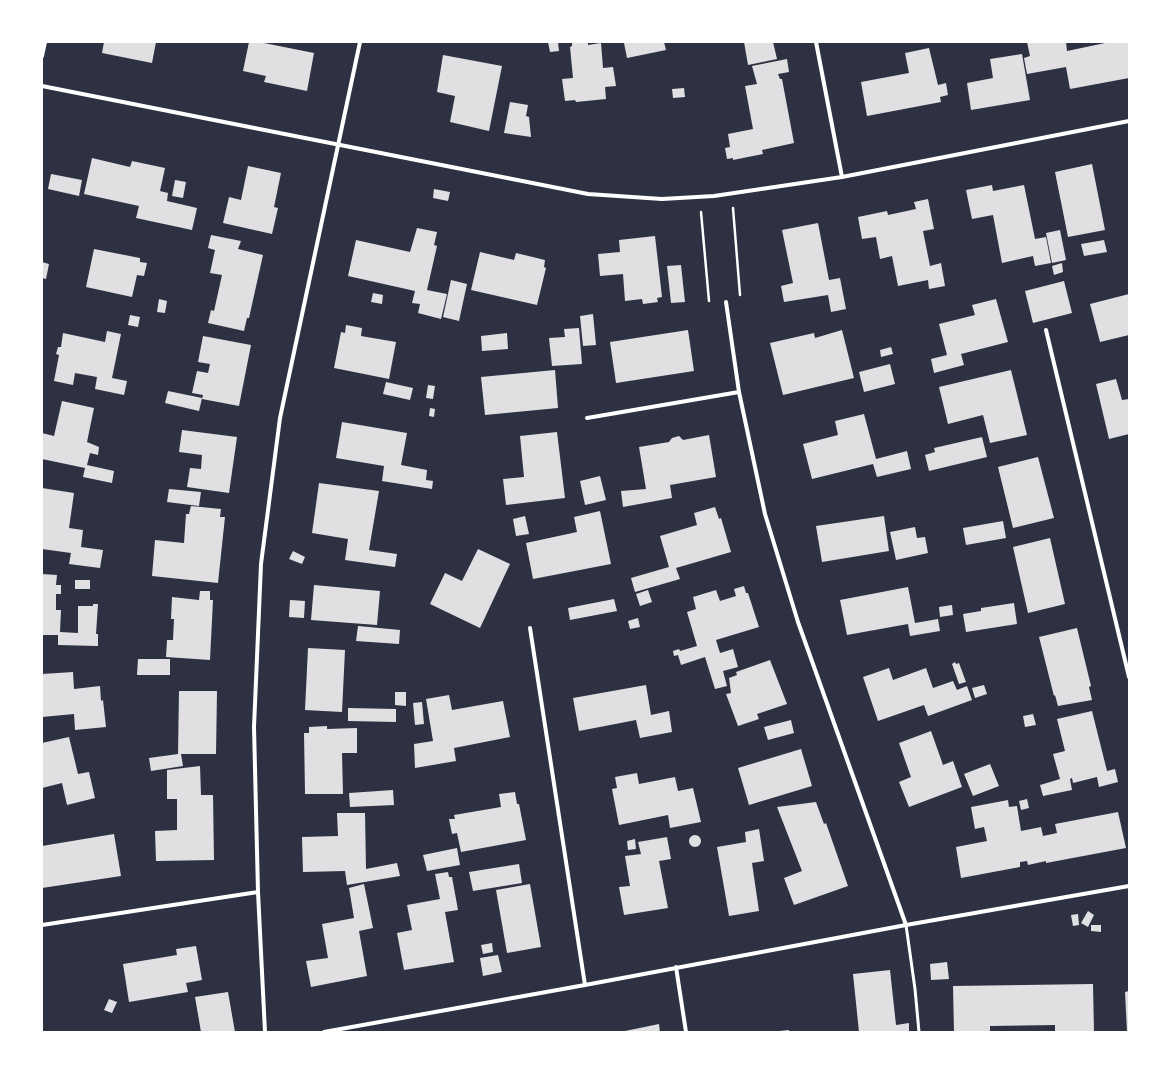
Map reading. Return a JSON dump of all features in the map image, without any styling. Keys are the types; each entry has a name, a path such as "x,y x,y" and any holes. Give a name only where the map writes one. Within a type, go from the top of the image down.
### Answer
{"street":[{"path":"42,56 45,42"},
{"path":"265,1032 258,892 254,727 261,564 280,418 360,42"},
{"path":"816,42 842,177"},
{"path":"42,86 338,143 588,194 662,199 732,194 842,177 1129,121"},
{"path":"726,302 739,392 765,514 798,622 906,925"},
{"path":"1046,330 1129,677"},
{"path":"587,418 739,392"},
{"path":"530,628 585,985"},
{"path":"324,1032 906,925 1129,886"},
{"path":"42,926 258,892"},
{"path":"676,967 686,1032"}],"lane":[{"path":"906,925 916,990 919,1032"}],"path":[{"path":"700,197 709,304 741,301 732,194"}],"building":[{"path":"104,42 156,42 152,63 102,53"},
{"path":"249,42 259,42 314,53 307,91 264,82 266,76 243,71"},
{"path":"548,42 558,42 559,51 550,52"},
{"path":"572,42 588,42 588,45 601,43 603,68 613,67 616,86 605,87 606,99 576,102 575,100 565,101 562,79 573,78 570,47 572,46"},
{"path":"664,42 666,50 627,58 624,43"},
{"path":"744,42 773,42 777,59 748,65"},
{"path":"1027,42 1066,42 1067,51 1110,42 1129,42 1129,78 1070,89 1066,67 1027,74 1024,58 1030,56"},
{"path":"929,48 938,85 946,83 948,95 940,97 941,102 867,116 861,82 909,73 905,53"},
{"path":"1022,54 1030,100 971,110 967,83 993,78 990,59"},
{"path":"443,55 502,66 489,131 450,122 455,96 437,92"},
{"path":"787,59 789,72 778,74 780,79 782,79 794,143 762,150 763,154 733,160 733,158 727,159 725,148 730,147 728,134 753,129 745,86 757,84 752,66"},
{"path":"684,88 685,97 673,98 672,89"},
{"path":"510,102 528,105 526,116 529,117 531,137 504,133"},
{"path":"92,158 130,167 132,161 165,168 160,191 168,193 167,201 197,208 192,230 136,218 139,206 84,194"},
{"path":"1092,164 1105,230 1068,237 1055,172"},
{"path":"248,166 281,173 274,207 278,208 272,234 223,223 229,197 241,200"},
{"path":"51,174 82,180 79,196 48,189"},
{"path":"175,180 186,182 183,198 172,196"},
{"path":"992,185 993,191 1024,185 1035,239 1046,237 1051,263 1035,266 1033,256 1002,263 993,215 972,219 966,190"},
{"path":"434,189 450,192 448,201 433,198"},
{"path":"928,199 934,229 923,231 930,266 941,263 945,286 929,289 928,280 898,286 892,256 880,259 876,237 862,239 858,217 887,211 888,215 916,209 914,202"},
{"path":"818,223 829,280 840,278 846,309 831,312 828,295 784,302 781,286 793,283 782,230"},
{"path":"417,228 437,232 434,245 437,246 427,290 447,294 441,319 418,313 420,304 412,303 415,291 348,276 356,240 410,252"},
{"path":"1060,230 1066,260 1052,263 1046,233"},
{"path":"211,235 241,241 238,249 263,255 249,318 247,318 244,331 208,323 211,310 214,311 222,275 210,273 215,250 208,248"},
{"path":"655,236 662,297 657,298 658,302 643,304 642,299 625,301 623,274 600,276 598,254 620,252 619,240"},
{"path":"1104,240 1107,252 1084,256 1081,244"},
{"path":"94,249 140,258 140,262 147,263 144,276 137,275 132,297 86,287"},
{"path":"480,252 514,260 516,253 545,260 544,267 546,268 537,305 471,290"},
{"path":"42,262 49,264 46,279 42,278"},
{"path":"1062,263 1063,272 1054,275 1052,266"},
{"path":"681,265 685,302 671,303 667,266"},
{"path":"451,280 467,284 459,321 443,317"},
{"path":"1064,281 1072,313 1033,323 1025,291"},
{"path":"373,293 383,295 382,304 371,302"},
{"path":"1129,294 1129,335 1100,342 1090,304"},
{"path":"159,299 167,301 165,313 157,312"},
{"path":"996,299 1008,342 961,354 964,365 934,373 931,359 947,355 939,324 975,315 972,305"},
{"path":"593,314 596,345 583,346 580,316"},
{"path":"130,315 140,317 138,327 128,325"},
{"path":"346,325 362,328 361,336 396,342 389,379 334,368 341,332 345,333"},
{"path":"579,328 582,364 552,366 549,338 565,337 564,329"},
{"path":"688,330 694,371 616,383 610,342"},
{"path":"842,330 854,378 783,395 770,343 814,333 815,338"},
{"path":"107,331 121,334 112,378 127,381 124,395 95,389 97,377 75,373 73,385 54,381 59,355 56,354 58,347 61,347 63,333 105,342"},
{"path":"507,333 508,349 482,351 481,336"},
{"path":"203,336 251,345 239,406 202,399 203,395 192,393 197,371 208,373 210,364 198,362"},
{"path":"891,347 893,354 881,357 880,350"},
{"path":"890,364 895,384 864,392 859,372"},
{"path":"555,370 558,408 485,415 481,377"},
{"path":"1011,370 1027,435 990,443 983,415 948,424 939,387"},
{"path":"1116,379 1122,400 1129,399 1129,434 1109,439 1096,384"},
{"path":"386,382 413,388 410,400 383,394"},
{"path":"428,385 435,386 433,399 426,398"},
{"path":"168,391 202,398 199,411 165,403"},
{"path":"62,401 94,408 87,442 99,447 98,455 90,453 87,465 114,471 112,483 83,477 85,468 42,459 42,433 54,436"},
{"path":"430,408 435,409 434,417 429,416"},
{"path":"864,414 876,459 907,451 911,469 877,477 873,464 812,479 803,444 838,435 835,421"},
{"path":"342,422 407,433 401,465 427,470 426,480 433,481 432,489 382,481 384,466 336,458"},
{"path":"182,430 237,437 229,493 187,487 190,468 201,469 202,455 179,452"},
{"path":"557,432 565,498 506,505 503,479 524,477 520,436"},
{"path":"709,435 716,477 670,485 672,498 623,507 621,491 646,489 639,447 669,442 672,438 679,436 683,440"},
{"path":"982,437 987,457 929,471 925,455 935,452 934,448"},
{"path":"1038,457 1054,518 1013,528 998,467"},
{"path":"600,476 606,500 585,505 580,481"},
{"path":"319,483 379,491 369,550 397,554 395,567 345,560 348,539 312,533"},
{"path":"42,488 74,493 69,528 83,530 81,547 103,550 100,568 69,564 71,553 42,549"},
{"path":"169,489 201,492 199,506 167,502"},
{"path":"191,506 221,509 220,517 225,517 218,583 152,576 155,540 184,543 186,514 189,514"},
{"path":"715,507 719,519 721,518 731,552 676,568 680,579 635,592 631,578 669,567 660,536 697,525 694,513"},
{"path":"600,511 611,564 533,579 526,543 577,532 574,517"},
{"path":"525,516 529,534 516,536 513,519"},
{"path":"884,516 889,551 822,562 816,526"},
{"path":"1003,521 1006,538 966,545 963,528"},
{"path":"915,527 917,538 925,537 928,553 896,560 890,532"},
{"path":"1050,538 1065,604 1028,613 1013,547"},
{"path":"478,549 510,564 480,628 430,604 445,573 462,581"},
{"path":"293,551 305,557 302,564 289,559"},
{"path":"42,574 57,575 56,585 61,585 61,594 56,594 56,610 61,610 60,632 78,633 78,606 93,606 93,604 98,604 96,634 98,634 98,646 58,645 58,635 42,635"},
{"path":"75,580 90,580 90,589 75,589"},
{"path":"314,585 380,591 377,625 311,620"},
{"path":"744,586 746,593 748,593 759,627 716,640 720,653 733,649 738,667 723,671 727,686 715,689 705,657 681,665 678,655 674,656 673,651 679,649 680,651 697,646 687,612 696,609 693,597 716,590 720,601 736,596 734,589"},
{"path":"908,587 915,623 938,619 940,631 910,636 908,624 847,635 840,600"},
{"path":"648,590 652,602 640,606 636,594"},
{"path":"200,591 210,591 210,600 213,600 210,660 166,657 167,640 173,640 174,619 171,619 172,597 199,600"},
{"path":"614,599 617,611 570,620 568,608"},
{"path":"290,600 305,601 304,618 289,617"},
{"path":"1014,603 1017,624 966,632 963,614 981,611 981,608"},
{"path":"952,605 953,615 940,617 939,607"},
{"path":"638,618 640,627 630,629 628,621"},
{"path":"358,626 400,630 399,644 356,641"},
{"path":"1077,628 1091,686 1089,687 1092,700 1058,706 1055,695 1054,696 1039,637"},
{"path":"308,648 345,650 342,712 305,710"},
{"path":"138,659 170,659 170,675 137,675"},
{"path":"770,660 787,704 757,714 759,719 738,726 726,694 731,693 729,678 737,675 736,672"},
{"path":"955,662 956,664 959,663 966,682 959,684 952,664"},
{"path":"889,668 893,680 926,668 933,688 953,681 957,690 967,686 972,700 928,716 924,705 878,721 863,677"},
{"path":"73,672 74,689 100,686 106,727 75,730 74,714 42,717 42,674"},
{"path":"646,685 651,715 669,711 672,732 640,738 636,720 579,731 573,698"},
{"path":"984,685 987,694 975,698 972,688"},
{"path":"179,691 217,691 216,754 181,754 183,766 151,771 149,758 178,754"},
{"path":"395,692 406,692 406,706 395,705"},
{"path":"449,695 452,710 503,701 510,737 454,748 456,761 415,768 414,744 433,741 426,699"},
{"path":"422,702 424,724 415,725 413,703"},
{"path":"348,708 396,709 396,722 348,721"},
{"path":"1092,711 1107,771 1115,769 1118,782 1099,787 1097,777 1073,783 1072,778 1070,779 1072,790 1043,796 1040,785 1060,779 1053,754 1065,751 1057,719"},
{"path":"1033,714 1036,725 1025,727 1023,716"},
{"path":"791,720 794,733 768,740 764,727"},
{"path":"327,726 327,729 357,728 357,753 342,753 343,794 305,794 304,733 309,733 309,727"},
{"path":"931,731 943,765 953,761 962,787 909,807 899,782 911,777 899,743"},
{"path":"69,737 78,774 89,772 95,798 67,805 62,783 42,788 42,743"},
{"path":"801,749 812,786 749,805 738,768"},
{"path":"990,764 999,786 973,796 964,774"},
{"path":"200,766 201,795 213,795 214,860 156,861 155,831 177,830 177,799 167,799 167,770"},
{"path":"637,773 639,784 675,777 678,791 693,788 701,822 670,828 668,815 619,825 612,789 617,788 615,777"},
{"path":"393,790 394,805 350,807 349,793"},
{"path":"515,792 517,804 519,804 526,840 461,852 457,833 452,834 449,819 455,819 454,815 501,807 499,794"},
{"path":"1027,799 1029,808 1021,810 1019,801"},
{"path":"1008,800 1009,807 1017,806 1021,831 1041,827 1043,836 1057,833 1055,824 1118,812 1126,848 1046,863 1046,861 1028,865 1027,861 1020,862 1020,867 961,878 956,847 987,841 984,827 975,829 971,807"},
{"path":"816,802 824,824 826,823 848,886 794,905 784,878 802,871 777,807"},
{"path":"337,813 365,813 366,869 397,863 400,876 347,885 345,871 303,872 302,837 338,836"},
{"path":"759,829 764,861 752,863 759,911 729,916 717,847 746,842 745,832"},
{"path":"114,834 121,876 42,888 42,846"},
{"path":"693,835 697,835 701,841 697,847 693,847 689,843 689,839"},
{"path":"667,837 671,859 659,861 668,908 624,915 619,887 630,886 625,856 641,854 638,842"},
{"path":"635,839 636,849 628,850 627,841"},
{"path":"457,848 460,865 427,871 423,855"},
{"path":"519,864 522,883 473,891 469,872"},
{"path":"448,872 449,877 452,877 458,910 445,912 454,962 404,970 397,933 412,930 407,905 440,899 435,874"},
{"path":"364,884 373,928 359,931 367,976 311,987 306,961 328,958 322,924 354,918 349,888"},
{"path":"530,884 541,947 507,953 496,890"},
{"path":"1088,911 1094,915 1088,927 1081,923"},
{"path":"1078,914 1079,925 1073,926 1071,915"},
{"path":"1091,925 1101,925 1101,932 1091,931"},
{"path":"492,943 493,952 483,954 481,945"},
{"path":"196,946 202,980 186,983 188,992 129,1002 123,964 177,955 176,949"},
{"path":"498,955 502,972 483,976 480,958"},
{"path":"947,962 949,979 931,980 930,964"},
{"path":"890,970 896,1025 909,1023 909,1032 859,1032 853,974"},
{"path":"1093,984 1094,1032 1055,1032 1055,1025 990,1026 990,1032 954,1032 953,986"},
{"path":"1129,991 1129,1032 1127,1032 1125,992"},
{"path":"228,992 235,1032 201,1032 195,997"},
{"path":"109,999 117,1002 112,1013 104,1010"},
{"path":"659,1024 660,1032 625,1032 625,1031"},
{"path":"789,1030 789,1032 779,1031"}]}
